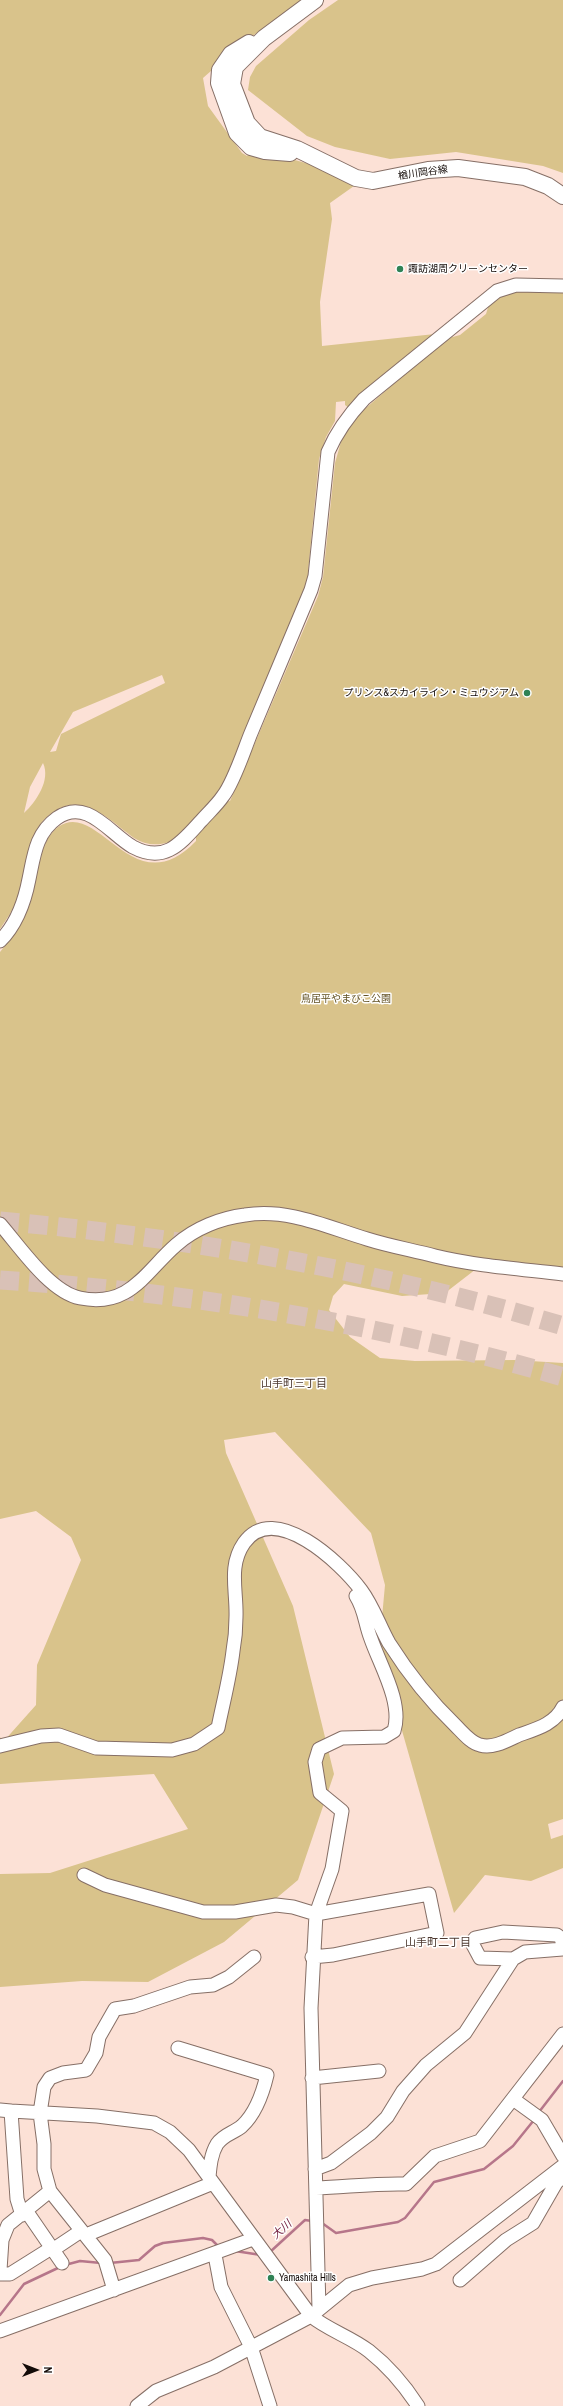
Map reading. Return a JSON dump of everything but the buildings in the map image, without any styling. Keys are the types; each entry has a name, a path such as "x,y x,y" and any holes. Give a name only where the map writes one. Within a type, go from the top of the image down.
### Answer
{"main road":[{"name":"楢川岡谷線","path":"315,0 264,38 257,38 230,54 220,70 219,82 237,133 251,147 265,151 307,155 345,173 373,181 428,170 458,168 524,177 548,186 563,196"}],"street":[{"path":"0,941 19,912 29,880 35,846 47,825 59,816 69,813 84,812 97,819 132,846 147,852 163,852 178,846 224,796 311,590 315,576 328,452 336,434 346,418 364,399 498,291 516,286 563,286"},
{"path":"0,1224 41,1272 59,1288 80,1298 107,1299 126,1292 142,1281 176,1244 194,1233 229,1218 262,1213 296,1216 370,1240 438,1256 563,1274"},
{"path":"0,1746 41,1736 59,1735 96,1748 172,1750 194,1744 218,1728 233,1652 236,1616 235,1561 244,1543 254,1533 267,1528 280,1528 295,1534 320,1550 347,1574 361,1590 389,1642 427,1697 470,1739 480,1745 496,1744 549,1723 559,1715 563,1707"},
{"path":"315,2312 316,2188 312,2078 312,1957 316,1914 332,1869 342,1811 320,1793 315,1762 319,1749 331,1742 342,1738 384,1737 394,1731 396,1724 391,1688 370,1638 363,1607 348,1584 347,1574"},
{"path":"84,1875 105,1885 203,1912 235,1912 276,1905 293,1907 316,1914 429,1894 437,1933 333,1955 312,1957"},
{"path":"315,2169 330,2163 371,2133 387,2117 403,2092 426,2065 465,2033 513,1960 525,1952 562,1949 562,1939 557,1935 503,1932 475,1938 472,1943 480,1958 513,1960"},
{"path":"114,2290 105,2260 50,2191 44,2169 44,2144 40,2113 44,2087 50,2078 63,2072 86,2070 96,2053 99,2037 115,2009 134,2006 190,1987 213,1985 229,1977 254,1957"},
{"path":"316,2188 346,2187 375,2183 406,2184 435,2156 480,2140 563,2034"},
{"path":"178,2048 267,2076 264,2090 243,2125 225,2135 217,2144 212,2155 211,2180"},
{"path":"312,2078 379,2071"},
{"path":"512,2099 542,2120 563,2156"},
{"path":"62,2263 54,2248 24,2213 17,2199 6,2111 96,2116 154,2123 170,2132 189,2150 253,2239 315,2312 320,2324 368,2351 408,2389 418,2406"},
{"path":"138,2406 156,2391 214,2367 315,2312 349,2286 372,2278 422,2269 436,2264 563,2166"},
{"path":"460,2280 506,2240 533,2223 556,2183 563,2176"},
{"path":"0,2274 10,2274 54,2248 84,2233 211,2180"},
{"path":"0,2270 2,2240 8,2225 50,2191"},
{"path":"0,2331 215,2255 253,2239"},
{"path":"215,2255 221,2287 251,2347 270,2406"}],"green space":[{"path":"0,0 305,0 245,41 203,78 208,106 242,153 247,156 249,153 304,162 341,178 354,186 330,203 332,219 320,302 322,346 435,334 349,408 345,405 345,401 336,402 335,421 326,437 319,459 308,573 309,576 304,596 246,733 233,769 223,789 180,834 169,842 160,844 151,844 134,838 96,810 85,806 75,805 63,807 52,813 44,820 33,837 18,898 0,929","holes":["162,675 165,683 61,734 56,751 50,752 73,712","43,763 45,770 44,783 37,797 24,813 30,787"]},
{"path":"338,0 563,0 563,173 543,166 456,152 390,159 335,147 307,136 248,90 250,77 256,66 309,20"},
{"name":"鳥居平やまびこ公園","path":"520,290 563,291 563,1268 489,1259 445,1293 402,1296 344,1284 333,1296 329,1310 350,1337 380,1358 415,1361 514,1360 563,1363 563,1819 548,1824 551,1839 563,1835 563,1868 531,1881 485,1875 454,1913 379,1650 385,1585 371,1533 275,1432 224,1440 226,1453 293,1606 334,1774 298,1880 224,1942 148,1982 82,1981 0,1987 0,1874 50,1873 188,1829 154,1774 0,1784 0,1737 3,1742 36,1705 37,1665 81,1560 71,1537 36,1511 0,1519 0,952 17,929 24,916 33,894 42,851 51,833 58,827 73,822 88,826 135,858 154,863 174,858 196,841 196,834 224,802 230,801 318,596 323,577 335,463 344,431 359,414 412,368 449,338 460,335 486,314 490,301"}],"waterway":[{"name":"大川","path":"539,2112 563,2081"},
{"name":"大川","path":"322,2223 336,2233 398,2222 405,2218 434,2182 484,2169 513,2146 534,2120"},
{"name":"大川","path":"270,2252 305,2220 312,2221"},
{"name":"大川","path":"110,2263 139,2260 155,2246 163,2243 203,2238 212,2240 218,2246"},
{"name":"大川","path":"235,2251 261,2255"},
{"name":"大川","path":"65,2265 80,2261 101,2263"},
{"name":"大川","path":"0,2315 24,2284 60,2267"}],"tunnel":[{"path":"0,1221 142,1237 284,1259 425,1289 494,1306 563,1326"},
{"path":"0,1280 71,1285 143,1293 284,1313 424,1341 563,1377"}],"place":[{"name":"諏訪湖周クリーンセンター","path":"400,269"},
{"name":"プリンス&スカイライン・ミュウジアム","path":"527,693"},
{"name":"Yamashita Hills","path":"271,2278"}],"district":[{"name":"山手町三丁目","path":"294,1384"},
{"name":"山手町二丁目","path":"438,1943"}]}
